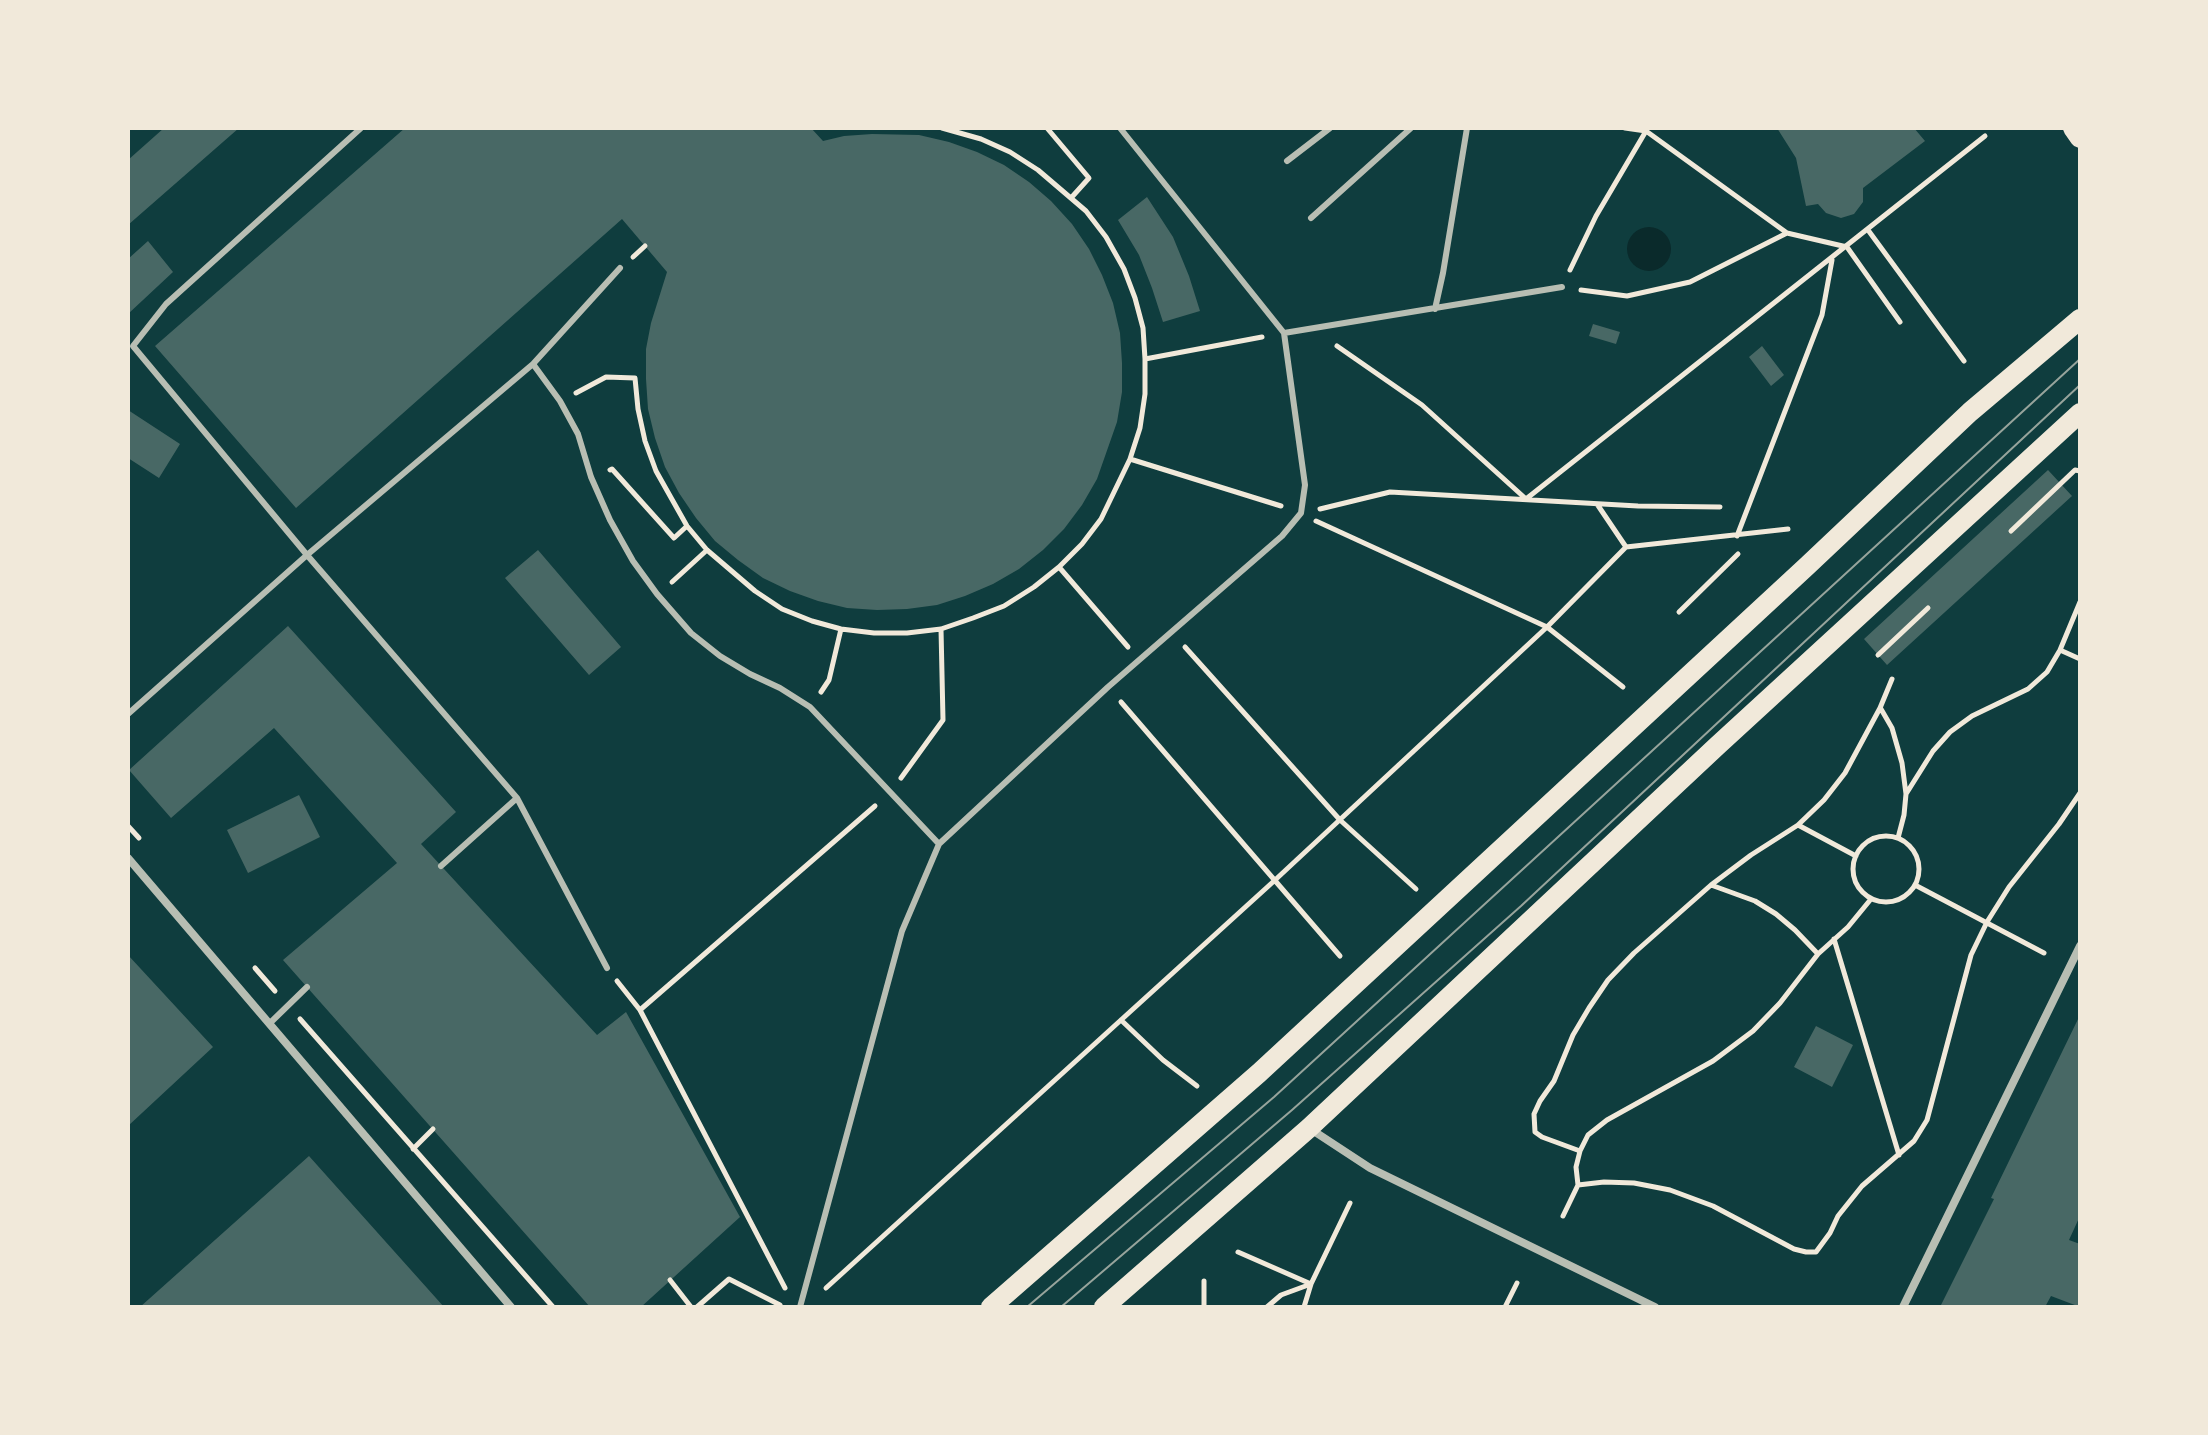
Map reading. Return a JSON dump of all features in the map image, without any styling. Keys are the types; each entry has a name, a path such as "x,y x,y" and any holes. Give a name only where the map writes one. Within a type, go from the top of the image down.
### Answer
{"main road":[{"path":"2073,128 2080,138"},
{"path":"991,1307 1259,1073 1970,412 2080,319"},
{"path":"1104,1307 1309,1128 1717,746 2080,413"}],"street":[{"path":"128,858 511,1307"},
{"path":"1903,1307 2080,946"},
{"path":"1309,1128 1370,1168 1655,1307"}],"lane":[{"path":"361,128 166,304 133,346 307,555 517,798 607,968"},
{"path":"800,1307 902,931 939,844 1108,687 1282,536 1301,513 1305,485 1284,333 1120,128"},
{"path":"1287,161 1330,128"},
{"path":"1311,218 1411,128"},
{"path":"1435,309 1467,128"},
{"path":"128,714 307,555 533,364 620,268"},
{"path":"1284,333 1562,287"},
{"path":"533,364 560,401 578,434 591,477 610,520 633,561 657,594 691,633 720,656 810,707 939,844"},
{"path":"441,866 517,798"},
{"path":"269,1024 307,987"}],"path":[{"path":"560,401 606,377 635,378 645,441 656,471 687,526 707,550 755,591 782,609 812,621 874,633 941,629 1004,606 1034,587 1082,544 1101,519 1130,459 1140,428 1145,394 1143,328 1124,269 1106,237 1086,211 1038,170 1010,152 981,139 942,128"},
{"path":"1047,128 1089,178 1071,198"},
{"path":"1625,128 1646,131 1787,233 1847,247 1900,322"},
{"path":"1646,131 1596,216 1562,287 1627,296 1690,282 1787,233"},
{"path":"1526,499 1985,136"},
{"path":"1868,230 1964,361"},
{"path":"1737,536 1822,315 1832,259"},
{"path":"1309,328 1422,405 1526,499"},
{"path":"1145,359 1284,333"},
{"path":"1130,459 1301,513 1547,627 1623,687"},
{"path":"612,469 674,538 687,526"},
{"path":"2011,531 2075,470 2080,471"},
{"path":"1301,513 1390,492 1720,507"},
{"path":"1597,503 1626,547"},
{"path":"817,1296 1340,820 1547,627 1626,547 1788,529"},
{"path":"676,578 707,550"},
{"path":"1679,612 1738,554"},
{"path":"1059,567 1109,625"},
{"path":"1906,794 1933,751 1950,732 1972,716 2028,689 2047,672 2080,602"},
{"path":"1878,655 1928,608"},
{"path":"829,680 841,629"},
{"path":"640,1010 890,793 943,720 941,629"},
{"path":"1172,632 1340,820 1416,889"},
{"path":"2060,650 2080,659"},
{"path":"1580,1151 1542,1137 1535,1132 1533,1125 1540,1101 1554,1081 1573,1035 1589,1008 1608,980 1634,953 1711,885 1798,825 1824,800 1845,773 1892,679"},
{"path":"1108,687 1340,956"},
{"path":"1880,708 1892,728 1902,763 1906,794 1898,838"},
{"path":"1578,1185 1634,1183 1670,1190 1713,1206 1794,1249 1816,1252 1838,1216 1862,1186 1914,1141 1927,1120 1971,955 2009,887 2080,793"},
{"path":"1798,825 1856,856"},
{"path":"128,826 148,849"},
{"path":"1881,836 1898,838 1911,848 1919,862 1915,885 1909,894 1900,899 1880,902 1871,899 1855,881 1856,856 1873,839 1881,836"},
{"path":"1711,885 1755,901 1776,914 1818,954"},
{"path":"1915,885 2044,953"},
{"path":"1563,1216 1578,1185 1576,1167 1588,1135 1607,1120 1713,1061 1753,1031 1796,984 1818,954 1848,927 1871,899"},
{"path":"1834,939 1899,1155"},
{"path":"249,962 553,1307"},
{"path":"607,968 640,1010 787,1293"},
{"path":"1121,1020 1163,1060 1197,1086"},
{"path":"413,1149 433,1129"},
{"path":"1304,1307 1311,1284 1350,1203"},
{"path":"1238,1252 1311,1284"},
{"path":"670,1280 694,1307 729,1279 784,1307"},
{"path":"1204,1281 1204,1307"},
{"path":"1505,1307 1517,1283"},
{"path":"1267,1307 1281,1295 1311,1284"}],"water":[{"path":"1649,227 1665,233 1671,249 1665,265 1649,271 1633,265 1627,249 1633,233"}],"building":[{"path":"164,128 239,128 128,225 128,160"},
{"path":"405,128 811,128 823,141 872,134 919,135 949,142 1004,165 1051,201 1072,224 1089,249 1113,303 1120,333 1122,392 1117,422 1097,479 1064,529 1019,569 993,584 937,605 877,610 847,608 790,591 763,578 715,541 679,493 665,467 648,409 646,349 667,272 622,219 296,508 155,346"},
{"path":"1777,128 1914,128 1925,141 1863,188 1863,202 1854,214 1841,218 1826,213 1818,204 1806,206 1796,158"},
{"path":"1147,197 1173,237 1200,311 1163,322 1139,255 1118,220"},
{"path":"148,241 173,272 128,314 128,259"},
{"path":"1593,324 1620,332 1616,344 1589,336"},
{"path":"1762,346 1784,375 1771,386 1749,357"},
{"path":"128,410 180,444 159,478 128,458"},
{"path":"2048,470 2072,496 1887,665 1864,639"},
{"path":"538,550 621,647 589,675 505,578"},
{"path":"288,626 456,812 421,844 597,1035 626,1012 740,1217 641,1307 590,1307 283,960 397,863 274,728 171,818 129,770"},
{"path":"299,795 320,837 248,873 227,830"},
{"path":"128,955 213,1047 128,1126"},
{"path":"2080,1015 2080,1216 2069,1240 2080,1244 2080,1307 2051,1296 2045,1307 1940,1307 1994,1199 1991,1198"},
{"path":"1816,1026 1853,1045 1832,1087 1794,1067"},
{"path":"309,1156 444,1307 140,1307"}],"tram line":[{"path":"1027,1307 1274,1097 2080,359"},
{"path":"1061,1307 1292,1110 1521,906 2080,385"}]}
